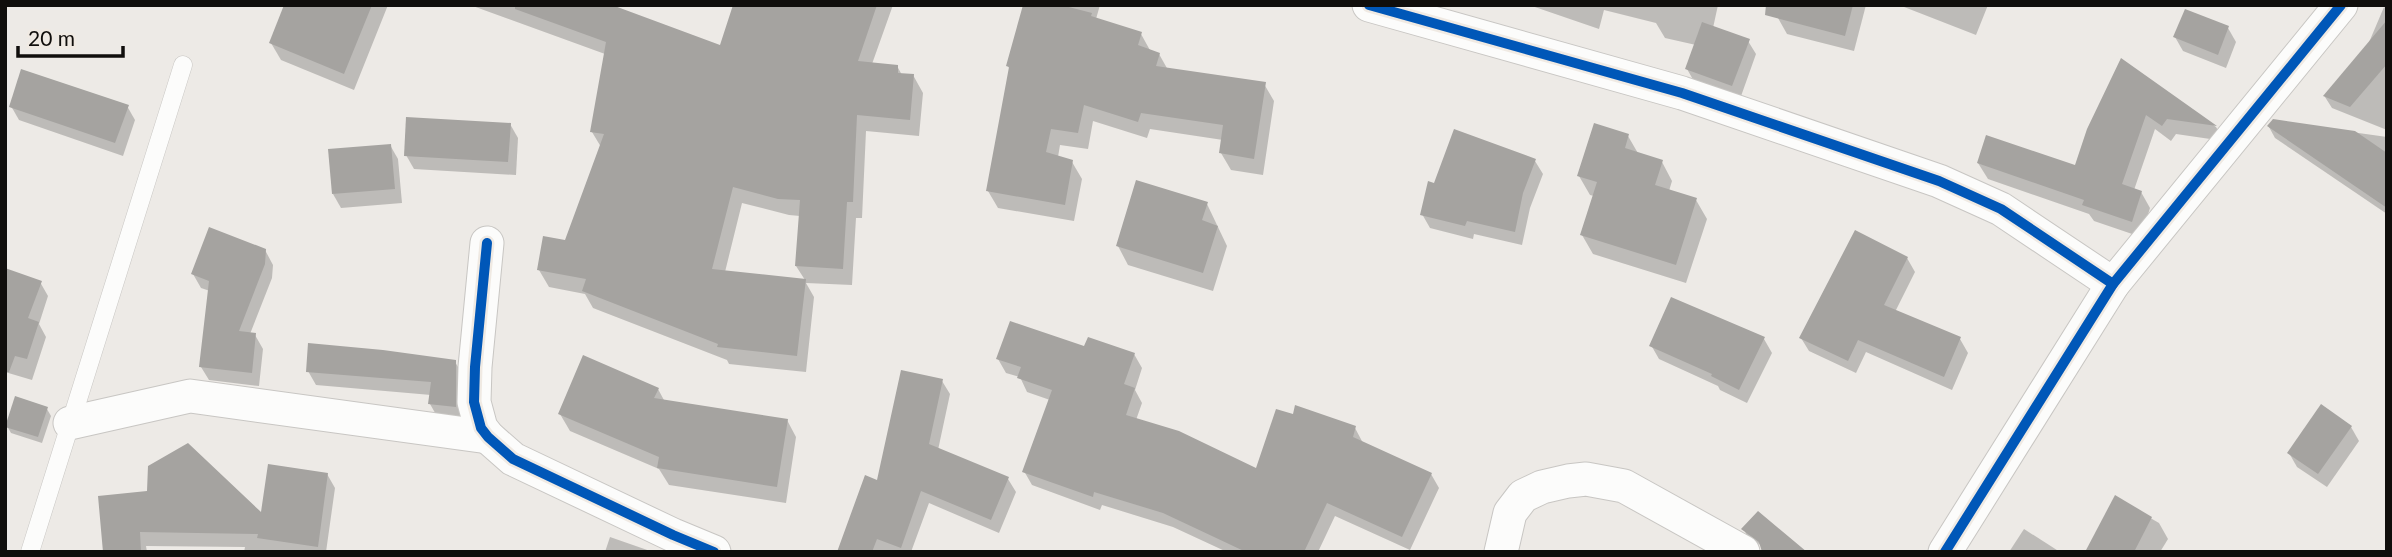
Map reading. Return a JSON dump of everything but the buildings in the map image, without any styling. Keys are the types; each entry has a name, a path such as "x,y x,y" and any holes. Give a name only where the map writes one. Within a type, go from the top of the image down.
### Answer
{"street":[{"path":"1369,5 1682,93 1938,180 2001,209 2113,284"},
{"path":"1945,552 2113,284 2341,5"},
{"path":"487,243 475,368 474,402 481,428 513,459 673,536 715,552"},
{"path":"70,424 190,396 488,437"},
{"path":"1501,552 1510,513 1523,496 1555,484 1586,480 1624,486 1743,552"}],"lane":[{"path":"30,552 183,65"}],"cycle path":[{"path":"1369,5 1682,93 1939,181 2001,209 2113,284"},
{"path":"1945,552 2113,284 2341,5"},
{"path":"487,243 475,367 474,402 481,428 513,459 714,552"}]}
